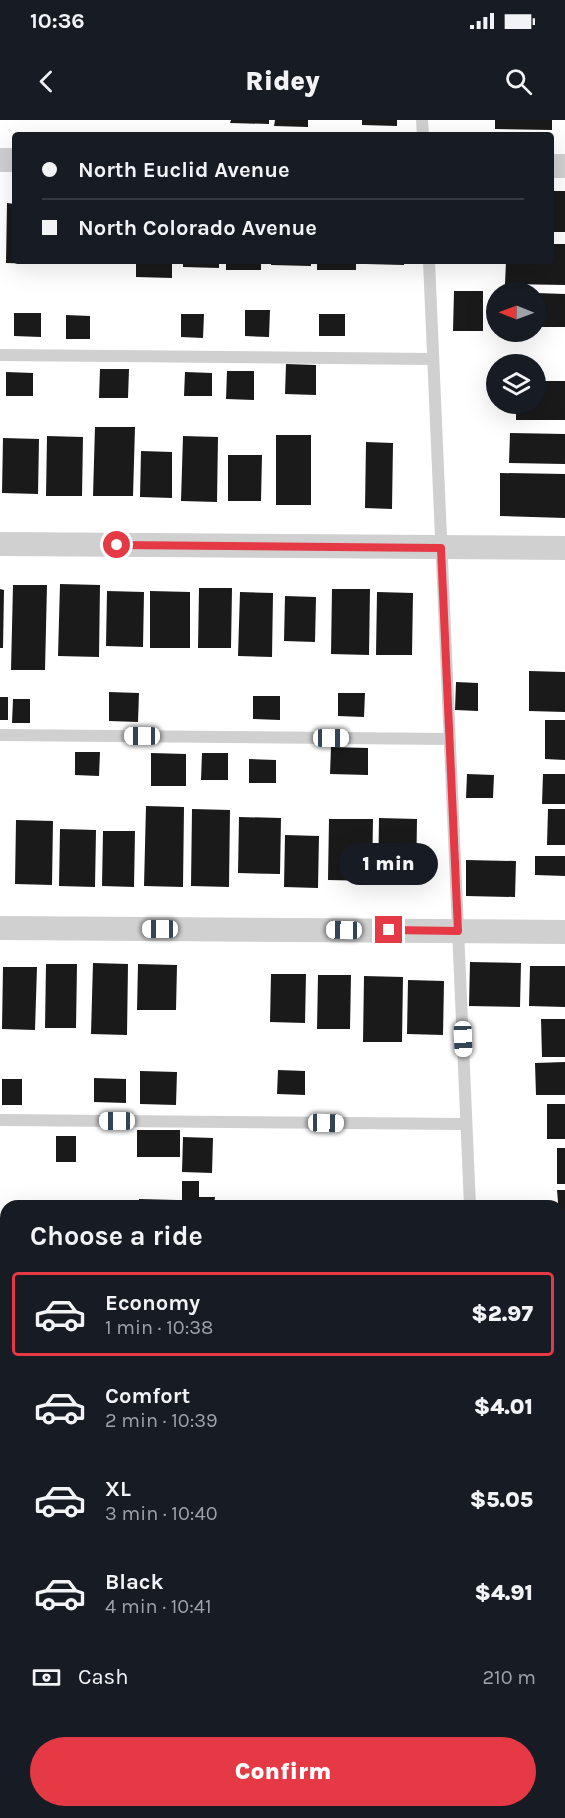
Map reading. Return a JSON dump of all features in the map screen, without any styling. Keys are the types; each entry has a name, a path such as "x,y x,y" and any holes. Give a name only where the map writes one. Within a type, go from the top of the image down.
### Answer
{"street":[{"path":"0,544 565,548"},
{"path":"0,928 565,932"}],"lane":[{"path":"429,264 470,1200"},
{"path":"0,355 433,359"},
{"path":"0,735 449,739"},
{"path":"0,1120 466,1124"}],"building":[{"path":"231,120 269,120 269,124 230,123"},
{"path":"275,120 308,120 308,127 274,126"},
{"path":"362,120 397,120 397,126 362,125"},
{"path":"495,120 552,120 552,130 495,129"},
{"path":"554,191 565,191 565,232 554,232"},
{"path":"7,203 12,204 12,263 6,263"},
{"path":"554,244 565,244 565,285 546,285 546,282 505,282 506,264 554,264"},
{"path":"136,264 172,264 172,278 136,277"},
{"path":"183,264 219,264 219,268 183,267"},
{"path":"226,264 261,264 261,270 226,270"},
{"path":"311,264 311,266 271,265"},
{"path":"317,264 356,264 356,270 317,270"},
{"path":"454,291 483,291 483,331 453,331"},
{"path":"546,293 565,294 565,327 546,327"},
{"path":"245,310 270,310 269,337 245,336"},
{"path":"14,313 41,313 41,337 14,336"},
{"path":"181,314 204,314 203,338 181,337"},
{"path":"319,314 345,314 345,336 319,336"},
{"path":"66,315 90,316 90,339 66,339"},
{"path":"286,364 316,365 316,395 285,394"},
{"path":"100,369 129,369 128,398 99,398"},
{"path":"227,371 254,371 254,400 226,399"},
{"path":"6,372 33,373 33,396 6,396"},
{"path":"185,372 212,373 212,396 184,396"},
{"path":"546,381 565,381 565,420 516,420 516,414 546,414"},
{"path":"95,427 135,427 133,496 93,496"},
{"path":"510,433 565,434 565,464 509,463"},
{"path":"276,435 311,435 311,505 276,505"},
{"path":"47,436 83,437 82,496 46,496"},
{"path":"183,436 218,437 217,502 181,501"},
{"path":"3,438 39,439 38,494 2,493"},
{"path":"366,442 393,443 392,509 365,508"},
{"path":"141,451 172,452 172,498 140,497"},
{"path":"228,455 262,455 261,501 228,501"},
{"path":"500,473 565,474 565,518 500,516"},
{"path":"60,584 100,585 99,657 58,656"},
{"path":"13,585 47,585 45,670 11,670"},
{"path":"199,588 232,588 231,648 198,648"},
{"path":"0,589 4,590 3,648 0,648"},
{"path":"332,589 370,589 369,655 331,654"},
{"path":"107,591 144,592 143,647 106,646"},
{"path":"150,591 190,592 190,648 150,648"},
{"path":"240,592 273,593 272,657 238,656"},
{"path":"377,592 413,593 412,655 376,655"},
{"path":"285,596 316,597 315,642 284,641"},
{"path":"529,671 565,672 565,712 529,711"},
{"path":"456,682 478,683 478,711 455,710"},
{"path":"109,692 139,693 138,722 109,721"},
{"path":"338,693 365,693 364,717 338,716"},
{"path":"253,696 280,696 280,720 253,719"},
{"path":"0,697 8,697 8,720 0,720"},
{"path":"13,699 30,699 30,723 12,723"},
{"path":"545,720 565,720 565,760 545,759"},
{"path":"331,747 368,748 368,775 330,774"},
{"path":"75,752 100,752 99,776 75,775"},
{"path":"151,753 186,754 186,786 151,786"},
{"path":"202,753 228,753 228,780 201,780"},
{"path":"249,759 276,760 276,783 249,783"},
{"path":"467,774 494,775 493,798 466,798"},
{"path":"543,774 565,774 565,804 542,804"},
{"path":"146,806 184,807 183,887 144,886"},
{"path":"192,809 230,810 229,887 191,886"},
{"path":"548,809 565,809 565,845 547,845"},
{"path":"239,817 281,818 280,874 238,873"},
{"path":"379,818 417,819 416,885 378,884"},
{"path":"329,819 373,819 372,881 328,880"},
{"path":"16,820 53,821 52,885 15,884"},
{"path":"60,829 96,830 95,887 59,886"},
{"path":"103,831 135,831 134,887 102,886"},
{"path":"285,835 319,836 318,888 284,887"},
{"path":"535,856 565,856 565,876 535,875"},
{"path":"466,860 516,861 515,897 466,896"},
{"path":"470,962 521,963 520,1007 469,1006"},
{"path":"93,963 128,964 127,1035 91,1034"},
{"path":"46,964 77,964 76,1028 45,1028"},
{"path":"138,964 177,965 176,1010 137,1010"},
{"path":"530,966 565,966 565,1007 529,1006"},
{"path":"3,967 37,967 35,1030 2,1029"},
{"path":"271,974 306,974 305,1023 270,1022"},
{"path":"318,975 351,975 350,1029 317,1029"},
{"path":"364,976 403,977 402,1042 363,1042"},
{"path":"408,980 444,981 443,1035 407,1034"},
{"path":"541,1019 565,1019 565,1057 542,1057"},
{"path":"565,1062 565,1095 536,1095 535,1063"},
{"path":"278,1070 305,1071 305,1095 277,1094"},
{"path":"140,1071 177,1072 176,1105 140,1104"},
{"path":"94,1078 126,1079 126,1103 94,1102"},
{"path":"2,1079 22,1079 22,1105 2,1105"},
{"path":"547,1104 565,1104 565,1139 547,1139"},
{"path":"137,1130 180,1130 180,1157 137,1157"},
{"path":"56,1136 76,1136 76,1162 56,1162"},
{"path":"183,1137 213,1138 212,1173 182,1172"},
{"path":"557,1148 565,1148 565,1184 557,1184"},
{"path":"182,1181 199,1181 199,1197 215,1197 215,1200 182,1200"},
{"path":"557,1190 565,1190 565,1200 558,1200"}],"route":[{"path":"117,545 441,548 458,931 389,930"}]}
